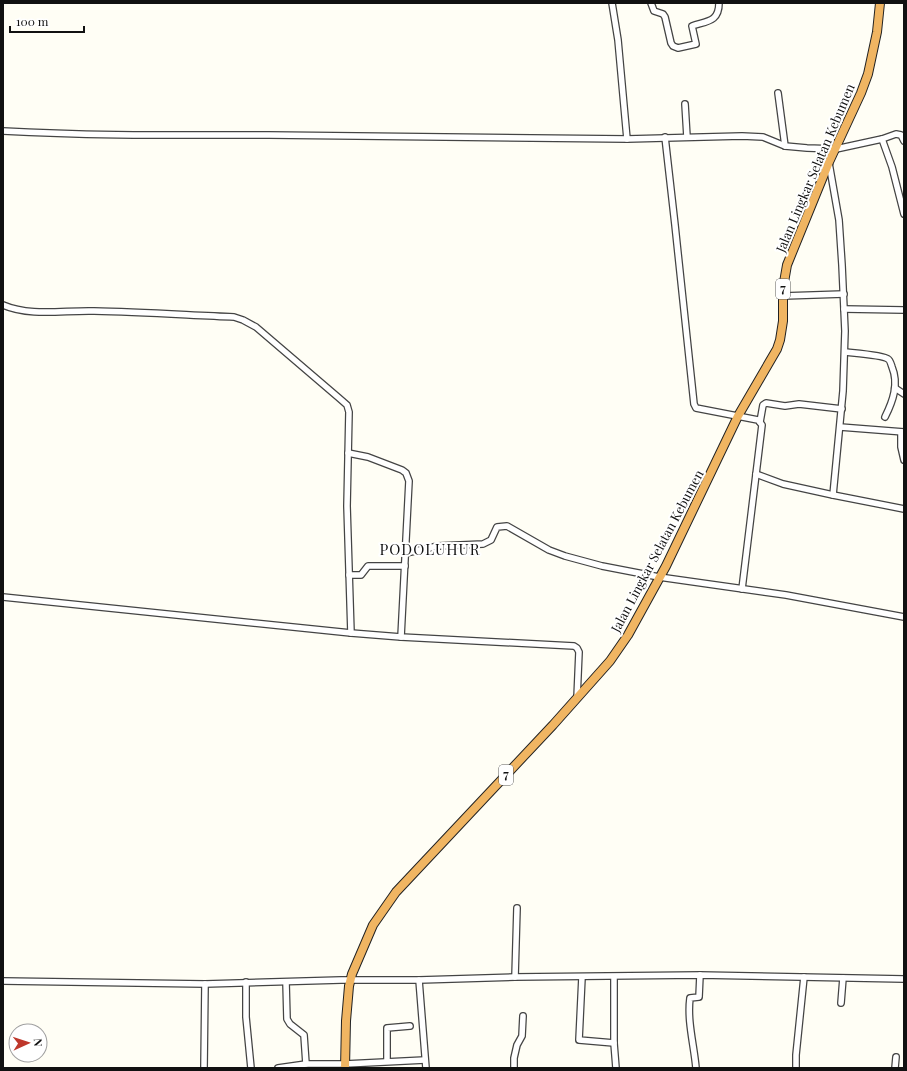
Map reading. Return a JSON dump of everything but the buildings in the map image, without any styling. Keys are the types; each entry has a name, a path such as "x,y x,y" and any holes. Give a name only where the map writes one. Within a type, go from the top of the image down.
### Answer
{"highway":[{"name":"Jalan Lingkar Selatan Kebumen","path":"345,1066 346,1021 351,978 373,925 396,892 610,661 628,635 666,566 738,416 777,349 783,321 784,288 787,265 829,162 855,108 868,74 877,32 880,3"}],"street":[{"path":"612,3 618,40 627,139"},
{"path":"652,3 654,10 663,14 665,17 671,43 673,46 678,48 696,44 692,26 714,18 718,14 719,3"},
{"path":"778,93 785,146"},
{"path":"685,104 687,137"},
{"path":"3,131 149,136 253,135 627,139 664,137 763,137 785,146 836,149 898,134 901,135 904,142"},
{"path":"664,137 694,404 696,408 760,422"},
{"path":"882,139 892,167 904,214"},
{"path":"829,162 839,220 844,294 845,352 842,409 833,495"},
{"path":"784,296 844,294"},
{"path":"3,305 14,310 36,312 93,311 227,317 243,320 256,326 347,405 350,412 347,506 352,633"},
{"path":"844,309 904,310"},
{"path":"845,352 865,354 888,359 895,376 895,388 892,402 885,417"},
{"path":"895,388 904,394"},
{"path":"743,586 762,426 760,422 763,405 766,403 785,406 799,404 842,409"},
{"path":"840,427 902,432 901,447 904,460"},
{"path":"348,452 368,457 402,470 408,477 406,553 401,637"},
{"path":"756,474 783,484 904,509"},
{"path":"406,553 438,546 483,544 491,540 497,527 507,526 549,550 602,566 660,576 743,586 904,616"},
{"path":"349,575 361,575 368,566 405,566"},
{"path":"3,597 352,633 574,646 579,652 577,698"},
{"path":"515,977 517,908"},
{"path":"696,1068 691,1035 690,998 699,997 700,975"},
{"path":"3,981 205,984 286,982 351,978 420,980 515,977 700,975 904,979"},
{"path":"582,977 579,1040 614,1043"},
{"path":"614,977 614,1043 616,1068"},
{"path":"796,1068 804,977"},
{"path":"841,1002 844,978"},
{"path":"420,980 426,1068"},
{"path":"246,982 246,1016 251,1068"},
{"path":"286,982 287,1019 290,1024 304,1035 306,1064"},
{"path":"204,1068 205,984"},
{"path":"514,1068 514,1058 517,1045 522,1036 523,1016"},
{"path":"387,1061 387,1028 410,1026"},
{"path":"895,1068 896,1057"},
{"path":"278,1068 295,1067 306,1064 345,1066 387,1061 425,1060"}],"district":[{"name":"PODOLUHUR","path":"430,550"}]}
